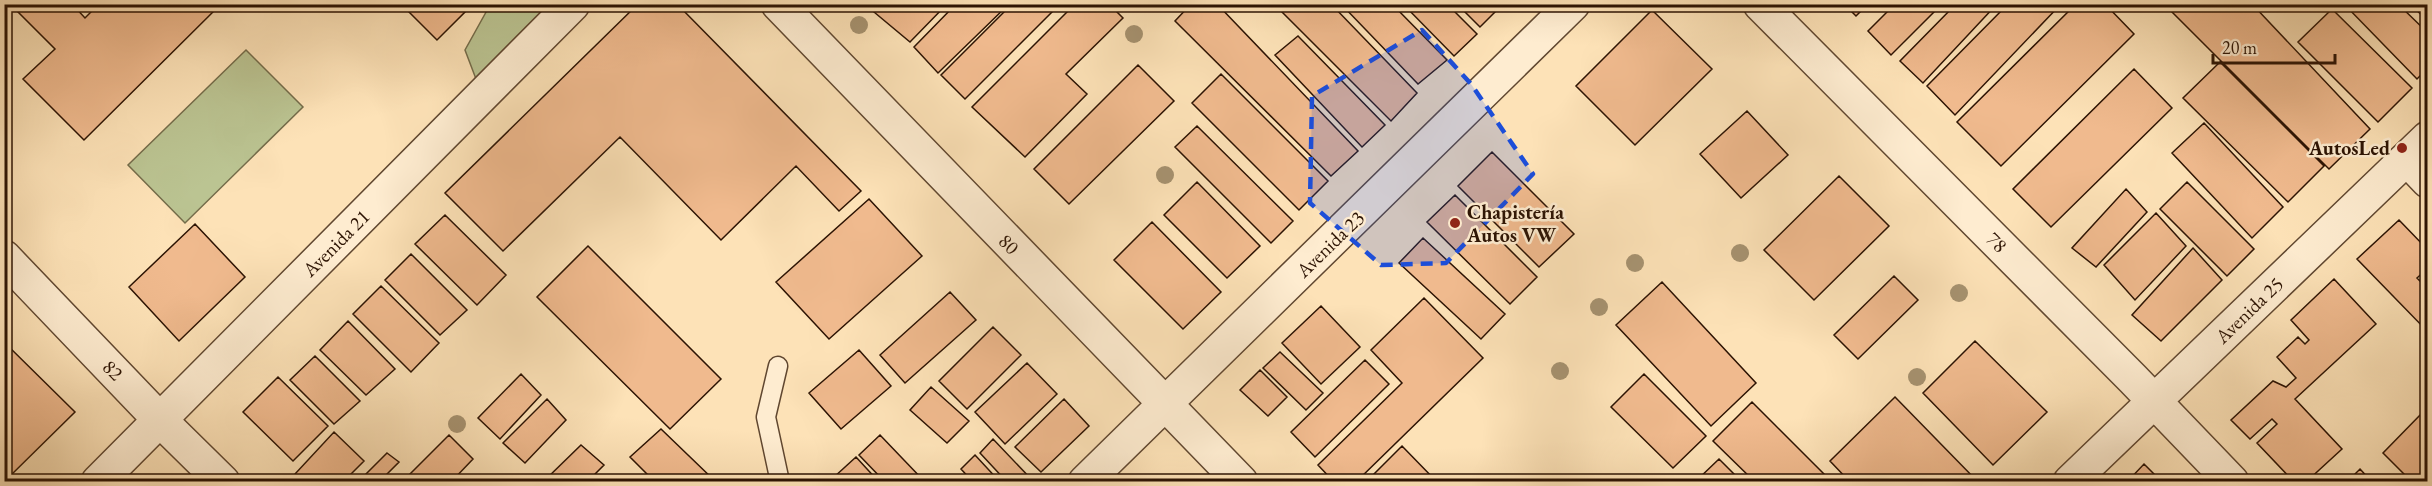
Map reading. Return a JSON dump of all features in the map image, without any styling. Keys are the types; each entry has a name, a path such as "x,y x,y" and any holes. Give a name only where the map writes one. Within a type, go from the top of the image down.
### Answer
{"street":[{"name":"Avenida 21","path":"98,482 573,4"},
{"name":"80","path":"778,4 1241,482"},
{"name":"Avenida 23","path":"1085,482 1574,4"},
{"name":"78","path":"1760,4 2155,401 2232,482"},
{"name":"Avenida 25","path":"2070,482 2155,401 2420,159"},
{"name":"82","path":"4,257 160,420 223,482"}],"lane":[{"path":"778,366 766,417 780,482"}],"highlighted area":[{"path":"1422,30 1471,84 1533,174 1446,263 1381,265 1310,203 1312,96"}],"green space":[{"path":"490,5 549,5 476,79 465,50"},
{"path":"246,50 303,107 185,223 128,165"}],"building":[{"path":"10,4 72,4 85,18 99,4 221,4 84,140 23,79 55,49"},
{"path":"401,4 470,4 471,6 437,40"},
{"path":"638,4 677,4 861,191 839,211 796,166 721,240 620,137 503,251 445,193"},
{"path":"871,4 947,4 910,42 868,7"},
{"path":"956,4 1009,4 938,73 914,47"},
{"path":"1012,4 1060,4 965,99 941,75"},
{"path":"1075,4 1109,4 1123,18 1066,74 1087,94 1025,157 972,107"},
{"path":"1191,4 1217,4 1358,151 1331,176 1175,21"},
{"path":"1274,4 1331,4 1417,93 1391,121"},
{"path":"1341,4 1392,4 1447,60 1418,84"},
{"path":"1403,4 1447,4 1477,34 1454,56"},
{"path":"1457,4 1503,4 1480,27"},
{"path":"1844,4 1868,4 1856,16"},
{"path":"1895,4 1942,4 1891,55 1868,31"},
{"path":"1956,4 1997,4 1923,83 1900,61"},
{"path":"2008,4 2061,4 1955,115 1927,86"},
{"path":"2076,4 2105,4 2134,34 2001,166 1957,122"},
{"path":"2164,4 2252,4 2370,129 2329,169"},
{"path":"2344,4 2398,4 2428,33 2428,68 2417,79"},
{"path":"2410,4 2428,4 2428,21"},
{"path":"2332,9 2412,88 2378,122 2298,42"},
{"path":"1652,10 1712,69 1635,145 1576,86"},
{"path":"1298,36 1385,125 1362,147 1275,55"},
{"path":"2220,62 2324,166 2288,202 2183,98"},
{"path":"1138,65 1174,101 1069,204 1034,169"},
{"path":"2134,69 2172,108 2051,227 2013,189"},
{"path":"1221,74 1328,181 1299,210 1192,103"},
{"path":"1747,111 1788,155 1741,198 1700,154"},
{"path":"2204,123 2283,207 2252,238 2172,153"},
{"path":"1197,126 1293,221 1271,243 1175,147"},
{"path":"1492,152 1574,234 1539,267 1458,186"},
{"path":"1839,176 1889,226 1814,300 1764,250"},
{"path":"1197,182 1260,246 1227,278 1164,215"},
{"path":"2187,182 2254,249 2227,276 2160,209"},
{"path":"2126,189 2147,212 2096,267 2072,248"},
{"path":"1455,195 1537,277 1510,304 1427,222"},
{"path":"869,199 922,256 829,339 776,282"},
{"path":"2156,213 2186,246 2135,300 2104,265"},
{"path":"445,215 506,275 477,305 415,244"},
{"path":"2399,220 2428,250 2428,268 2417,278 2425,286 2428,284 2428,332 2357,259"},
{"path":"1152,222 1221,292 1183,329 1114,260"},
{"path":"195,224 245,277 179,341 129,287"},
{"path":"1423,238 1505,314 1481,339 1399,263"},
{"path":"588,246 721,379 670,429 537,297"},
{"path":"2193,248 2222,280 2161,341 2132,315"},
{"path":"411,254 467,310 440,335 385,280"},
{"path":"1894,276 1918,300 1858,359 1834,335"},
{"path":"2334,279 2376,324 2295,399 2342,449 2306,482 2294,482 2257,443 2277,424 2272,419 2250,439 2231,420 2273,381 2286,387 2296,378 2277,357 2298,337 2305,344 2309,340 2291,320"},
{"path":"1662,282 1756,383 1711,426 1616,325"},
{"path":"381,286 439,343 411,372 353,314"},
{"path":"950,292 976,320 905,383 880,355"},
{"path":"1424,298 1483,358 1356,482 1334,482 1318,465 1402,383 1371,350"},
{"path":"1321,306 1360,347 1321,384 1282,343"},
{"path":"348,321 395,369 366,395 320,350"},
{"path":"993,327 1021,355 967,409 939,381"},
{"path":"1975,341 2047,412 1993,465 1923,393"},
{"path":"4,342 75,412 8,478 4,474"},
{"path":"859,350 891,386 841,429 809,393"},
{"path":"1280,352 1323,393 1306,410 1263,368"},
{"path":"315,356 360,401 334,424 290,380"},
{"path":"1365,360 1389,384 1315,457 1291,432"},
{"path":"1027,363 1057,394 1005,444 975,412"},
{"path":"1260,370 1287,397 1268,416 1240,390"},
{"path":"521,374 541,395 500,439 478,418"},
{"path":"1644,374 1706,436 1673,468 1611,407"},
{"path":"278,377 328,426 293,461 243,412"},
{"path":"931,387 969,421 947,443 910,410"},
{"path":"1895,397 1978,482 1850,482 1830,461"},
{"path":"547,399 566,420 525,463 503,443"},
{"path":"1064,399 1089,426 1041,472 1015,447"},
{"path":"1752,402 1832,482 1755,482 1713,441"},
{"path":"2425,410 2428,412 2428,482 2412,482 2383,453"},
{"path":"661,429 716,482 655,482 630,457"},
{"path":"334,432 364,461 343,482 301,482 295,474"},
{"path":"449,435 473,459 451,482 402,482"},
{"path":"880,435 925,482 885,482 859,455"},
{"path":"993,439 1032,482 1007,482 980,453"},
{"path":"581,445 604,465 587,482 543,482"},
{"path":"1402,446 1437,482 1366,482"},
{"path":"387,453 399,462 379,482 358,482"},
{"path":"975,455 1000,482 973,482 961,469"},
{"path":"856,457 879,482 837,482 833,478"},
{"path":"1719,459 1742,482 1695,482"},
{"path":"2144,464 2162,482 2127,482"},
{"path":"2360,469 2372,482 2347,482"}],"place":[{"name":"AutosLed","path":"2402,148"},
{"name":"Chapistería Autos VW","path":"1455,223"}]}
